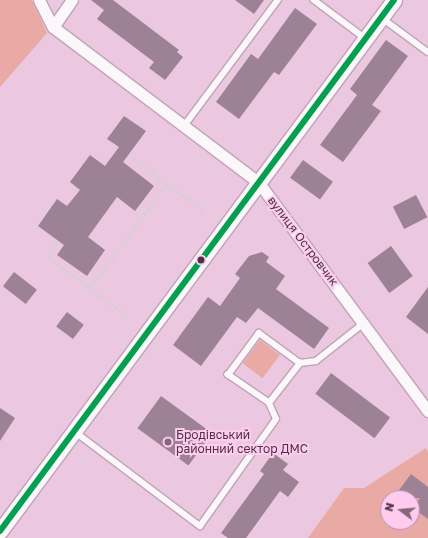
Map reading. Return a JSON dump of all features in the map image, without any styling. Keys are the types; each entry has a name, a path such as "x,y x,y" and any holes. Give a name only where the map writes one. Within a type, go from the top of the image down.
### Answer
{"main road":[{"path":"0,531 394,0"}],"street":[{"path":"39,0 53,26 72,0"},
{"name":"вулиця Островчик","path":"53,26 259,183 428,410"}],"lane":[{"path":"184,126 278,0"},
{"path":"314,0 366,38"},
{"path":"382,18 428,52"},
{"path":"74,431 200,526 276,419 269,403 228,375 259,333 300,363 316,361 364,323"},
{"path":"269,403 300,363"}],"path":[{"path":"133,158 204,211"},
{"path":"90,288 167,184"},
{"path":"58,241 47,256 127,316"}],"shaded area":[{"path":"0,0 32,0 47,33 0,87"},
{"path":"260,340 280,355 263,378 243,363"},
{"path":"426,448 428,452 428,538 308,538 344,488 364,488"}],"building":[{"path":"91,0 113,0 179,50 177,52 183,57 165,80 149,68 154,62 97,19 104,10"},
{"path":"235,0 264,0 254,14"},
{"path":"295,8 317,24 279,75 274,72 239,119 216,102 251,54 258,59"},
{"path":"386,40 408,56 372,105 381,111 343,162 320,145 357,95 350,89"},
{"path":"124,116 146,131 123,162 154,186 135,211 117,197 88,237 105,250 87,276 57,255 64,245 38,226 57,199 67,206 80,190 70,182 90,155 105,166 119,147 107,139"},
{"path":"303,160 333,182 320,200 290,178"},
{"path":"416,195 427,217 404,229 393,207"},
{"path":"391,246 413,276 389,293 368,263"},
{"path":"262,252 269,257 266,262 285,276 276,289 329,328 314,349 258,308 246,323 237,317 201,366 173,345 208,297 220,306 240,278 235,274 249,256"},
{"path":"14,272 37,290 26,304 3,286"},
{"path":"428,287 428,334 406,317"},
{"path":"67,312 84,325 73,339 56,326"},
{"path":"331,373 390,418 374,438 315,394"},
{"path":"161,396 212,433 188,465 137,428"},
{"path":"0,408 15,418 0,441"},
{"path":"273,453 288,464 283,470 299,482 288,497 280,491 246,538 228,538 221,533 264,474 260,471"},
{"path":"411,474 428,487 428,519 420,513 420,490 399,490"}],"transit line":[{"path":"0,531 394,0"}],"place":[{"name":"Бродівський районний сектор ДМС","path":"168,442"}]}
